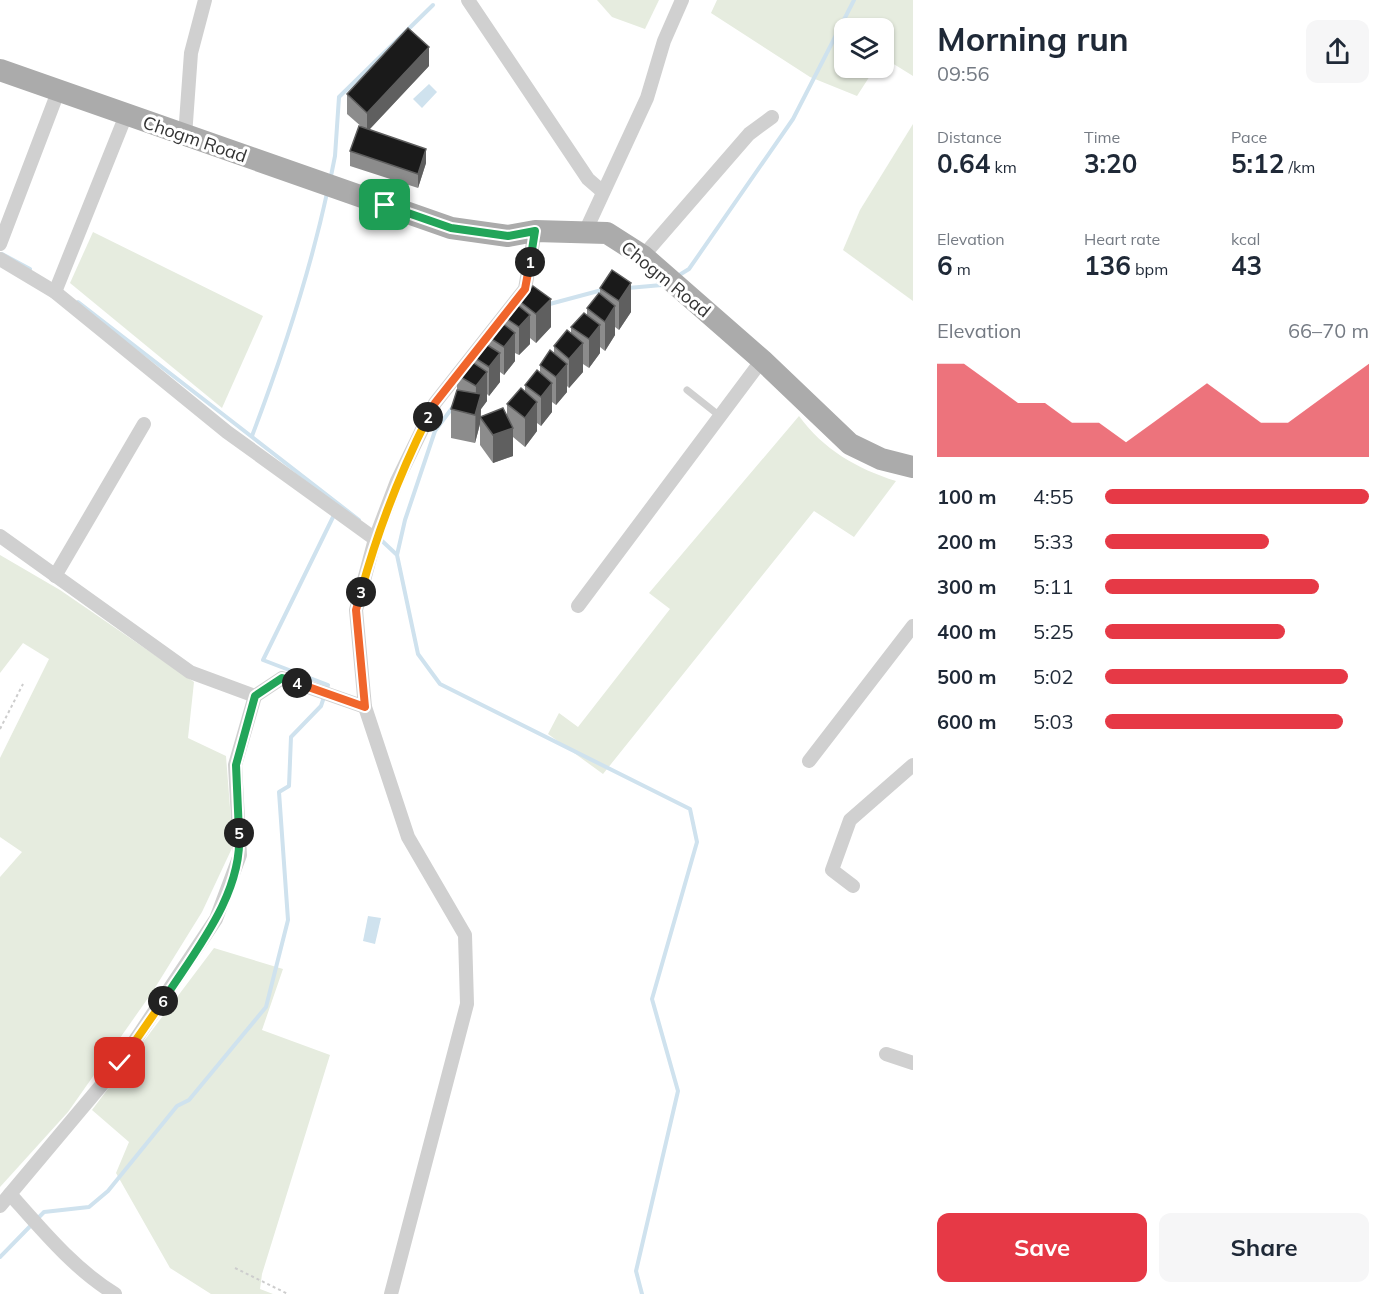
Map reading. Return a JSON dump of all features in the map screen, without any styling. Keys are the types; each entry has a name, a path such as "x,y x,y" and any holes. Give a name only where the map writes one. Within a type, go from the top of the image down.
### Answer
{"main road":[{"name":"Chogm Road","path":"0,70 451,228 508,236 535,231 607,233 643,256 762,360 850,444 881,459 913,467"}],"street":[{"path":"184,136 191,53 205,0"},
{"path":"468,0 588,179 603,192"},
{"path":"585,232 647,98 664,41 682,0"},
{"path":"0,244 58,92"},
{"path":"55,292 126,115"},
{"path":"643,256 749,134 772,117"},
{"path":"391,1294 468,1004 465,935 408,837 365,707 356,610 375,540 397,481 435,403 525,289 535,231"},
{"path":"0,259 55,292 226,432 375,540"},
{"path":"578,606 762,360"},
{"path":"55,576 144,424"},
{"path":"0,536 190,672 255,696"},
{"path":"809,761 913,626"},
{"path":"0,1206 120,1063 216,919 240,855 236,765 255,696 282,678 365,707"},
{"path":"853,886 832,870 850,820 913,765"},
{"path":"886,1054 913,1063"},
{"path":"10,1194 52,1241 100,1285 115,1294"}],"lane":[{"path":"687,390 721,417"}],"path":[{"path":"0,729 23,684"},
{"path":"235,1268 288,1294"}],"shaded area":[{"path":"597,0 659,0 645,29 612,17"},
{"path":"717,0 913,0 913,76 894,64 894,18 834,18 834,78 869,78 857,96 810,77 711,13"},
{"path":"913,124 913,301 843,250 860,210"},
{"path":"93,232 263,316 222,408 70,283"},
{"path":"799,416 808,428 830,448 854,464 896,481 854,537 814,511 603,774 548,734 559,713 578,727 670,609 649,593"},
{"path":"0,555 60,590 194,682 188,738 226,756 233,846 202,912 153,991 68,1112 0,1187 0,877 22,852 0,837 0,758 49,659 23,643 0,673"},
{"path":"214,948 283,969 262,1030 330,1055 262,1274 260,1289 273,1294 211,1294 170,1268 116,1173 129,1142 92,1110"}],"water":[{"path":"429,84 437,92 422,108 413,99"},
{"path":"368,916 381,918 375,944 363,941"}],"building":[{"path":"408,28 429,47 367,113 347,94"},
{"path":"359,126 426,149 418,174 350,151"},
{"path":"612,270 631,283 619,301 600,288"},
{"path":"533,286 551,299 536,314 518,300"},
{"path":"599,293 615,306 605,322 587,308"},
{"path":"514,302 530,315 519,327 501,315"},
{"path":"584,313 600,325 589,339 571,327"},
{"path":"497,319 515,333 504,347 485,335"},
{"path":"567,330 583,343 569,359 554,346"},
{"path":"484,343 500,353 489,367 472,356"},
{"path":"550,350 567,364 556,377 540,365"},
{"path":"469,360 487,372 476,386 457,375"},
{"path":"537,370 552,383 541,397 525,385"},
{"path":"521,388 537,402 525,418 507,404"},
{"path":"457,390 481,394 475,415 451,409"},
{"path":"503,408 513,428 493,435 480,417"}],"waterway":[{"path":"676,277 689,269 793,119 854,0"},
{"path":"331,176 335,156 339,97 433,5"},
{"path":"252,436 294,316 327,193"},
{"path":"2,254 30,269"},
{"path":"628,288 662,285"},
{"path":"546,305 602,290"},
{"path":"78,302 359,520"},
{"path":"455,404 435,431 405,520 397,555 418,654 440,684 690,809 697,842 652,999 678,1091 636,1271 642,1294"},
{"path":"0,1257 44,1212 89,1207 108,1191 177,1106 189,1100 266,1007 288,920 279,792 289,786 291,737 321,706 328,685 263,660 335,513"},
{"path":"380,539 396,554"}],"route":[{"path":"120,1063 159,1008 216,919 240,855 236,765 255,696 282,678 365,707 356,610 375,540 397,481 435,403 525,289 535,231 508,236 451,228 385,205"}]}
